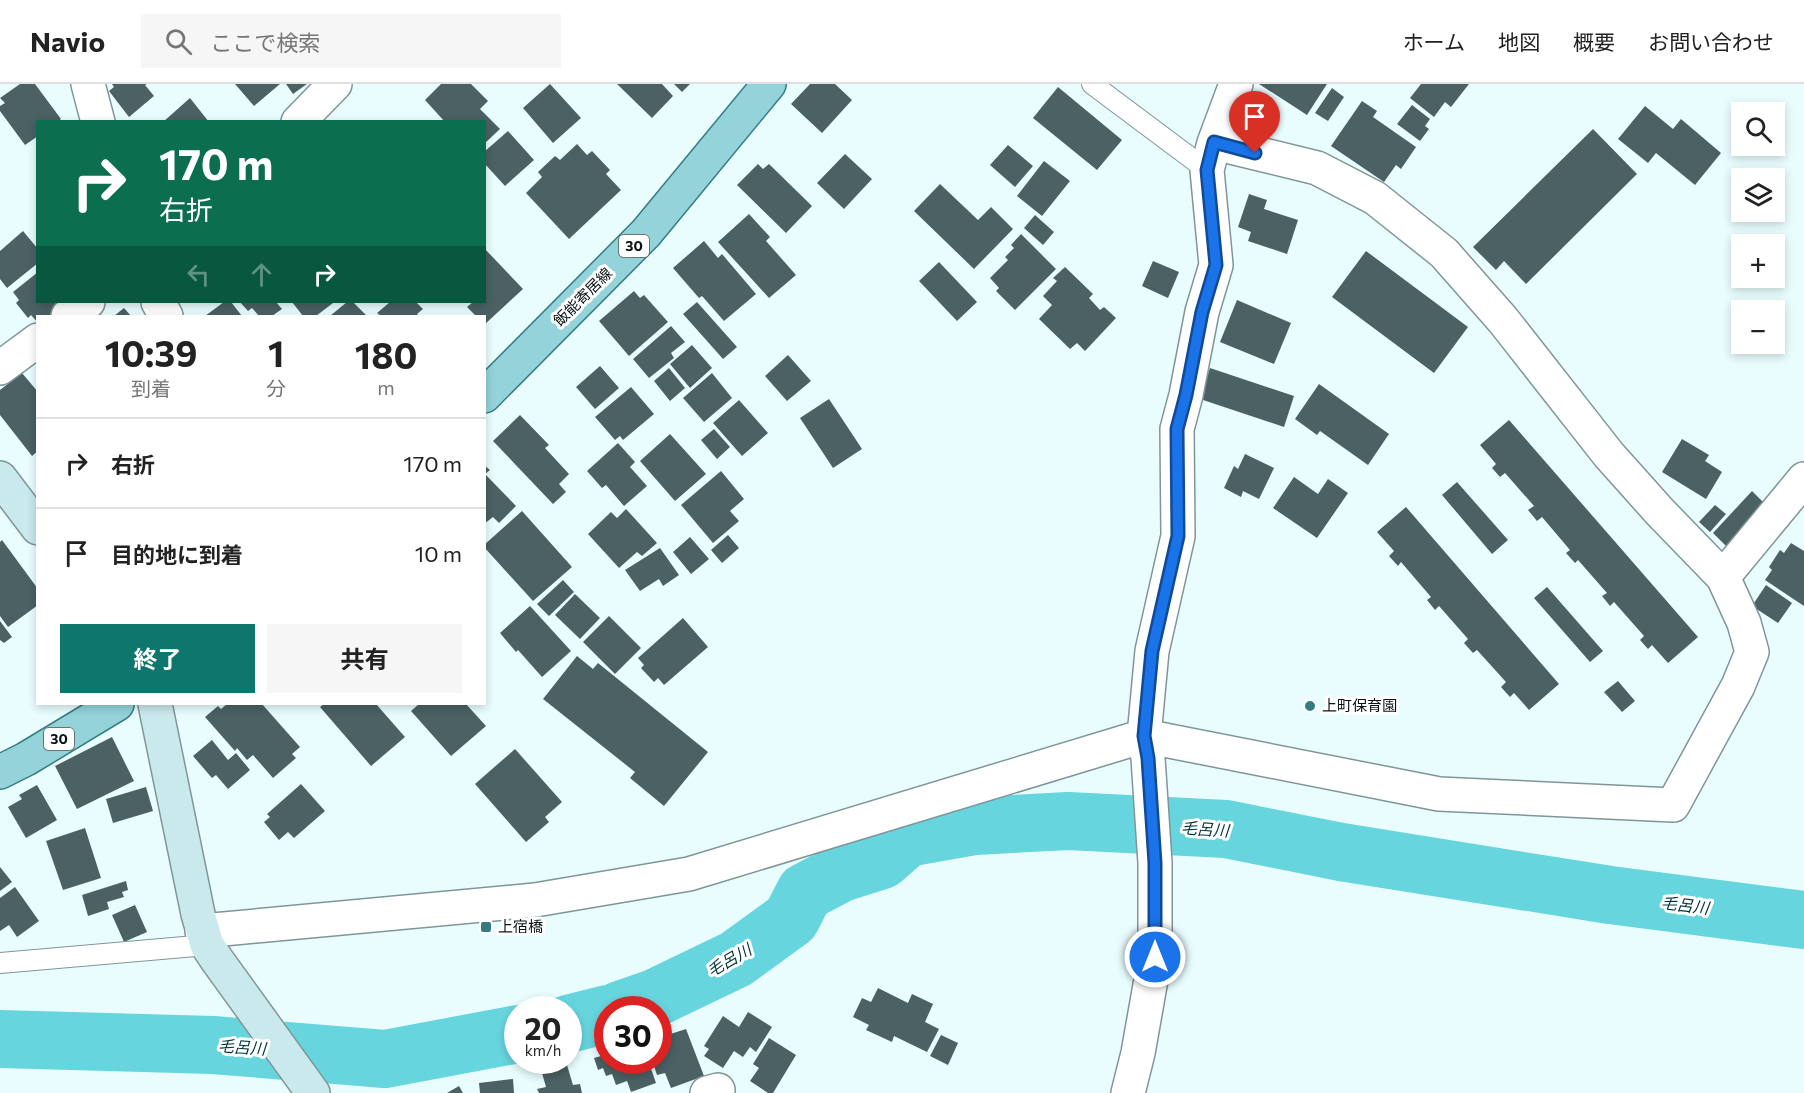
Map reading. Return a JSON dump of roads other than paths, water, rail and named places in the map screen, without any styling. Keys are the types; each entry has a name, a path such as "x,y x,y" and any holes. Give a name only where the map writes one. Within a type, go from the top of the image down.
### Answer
{"main road":[{"name":"飯能寄居線","path":"486,394 646,233 769,84"},
{"name":"30","path":"0,772 26,759 115,705"}],"street":[{"path":"88,84 97,120"},
{"path":"300,120 334,84"},
{"path":"1128,1093 1138,1053 1155,957 1155,863 1146,747 1152,651 1178,536 1177,429 1202,312 1216,265 1211,156 1236,84"},
{"path":"209,945 535,900 689,874 1146,747 1439,794 1673,806 1737,686 1752,652 1744,623 1723,577 1609,455 1503,320 1444,253 1375,198 1317,168 1211,156"},
{"path":"69,315 87,303"},
{"path":"0,368 36,341"},
{"path":"0,478 36,525"},
{"path":"1723,577 1804,479"},
{"path":"155,705 209,945 311,1091"},
{"path":"708,1093 718,1090 717,1093"}],"lane":[{"path":"1092,84 1211,156"},
{"path":"0,963 209,945"}],"waterway":[{"name":"毛呂川","path":"659,996 736,959 791,919 805,892 841,873 882,860 907,838 975,826 1068,821 1226,829 1341,852 1610,895 1804,920"},
{"name":"毛呂川","path":"582,1020 594,1018"},
{"name":"毛呂川","path":"0,1039 213,1045 385,1059 504,1037"}],"place":[{"name":"上町保育園","path":"1310,706"},
{"name":"上宿橋","path":"486,927"}]}
